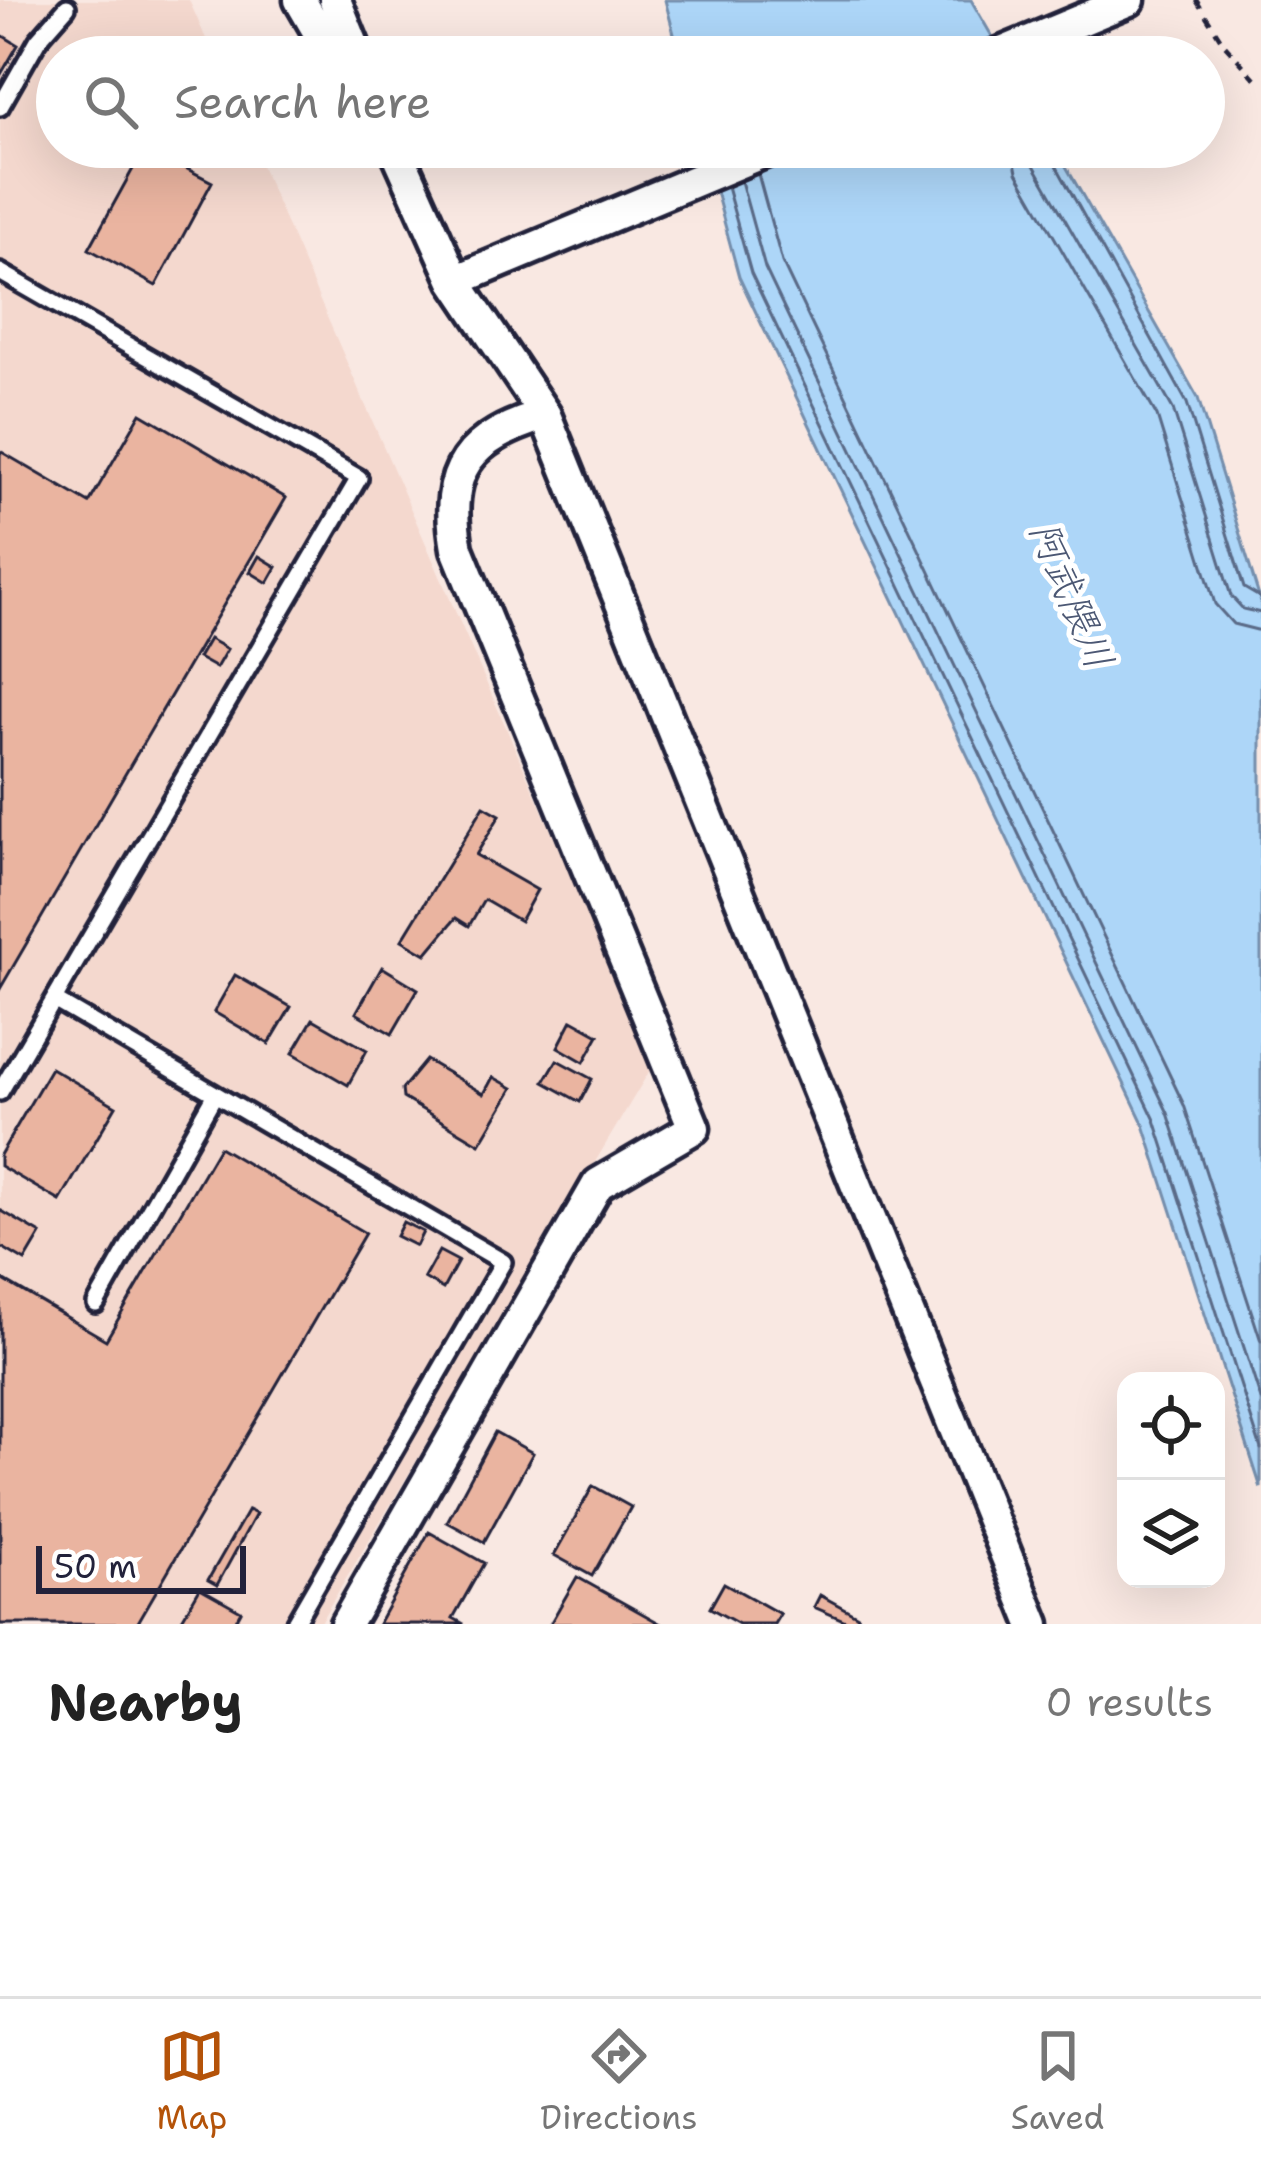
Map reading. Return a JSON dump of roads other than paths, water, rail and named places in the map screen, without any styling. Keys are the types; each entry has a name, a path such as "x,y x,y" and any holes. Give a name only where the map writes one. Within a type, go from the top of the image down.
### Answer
{"street":[{"path":"300,0 321,36"},
{"path":"335,0 350,36"},
{"path":"1042,36 1129,0"},
{"path":"407,168 545,415 1034,1624"},
{"path":"469,275 726,168"},
{"path":"346,1624 598,1184 694,1128 457,549 450,508 460,466 497,431 545,415"}],"lane":[{"path":"42,36 67,8"},
{"path":"0,107 36,44"},
{"path":"0,272 359,478 0,1092"},
{"path":"54,1000 503,1262 294,1624"},
{"path":"96,1304 215,1094"}],"water":[{"path":"665,0 971,0 992,36 674,36"},
{"name":"阿武隈川","path":"710,168 1067,168 1198,398 1261,603 1261,1488 1144,1125 739,277"}]}
